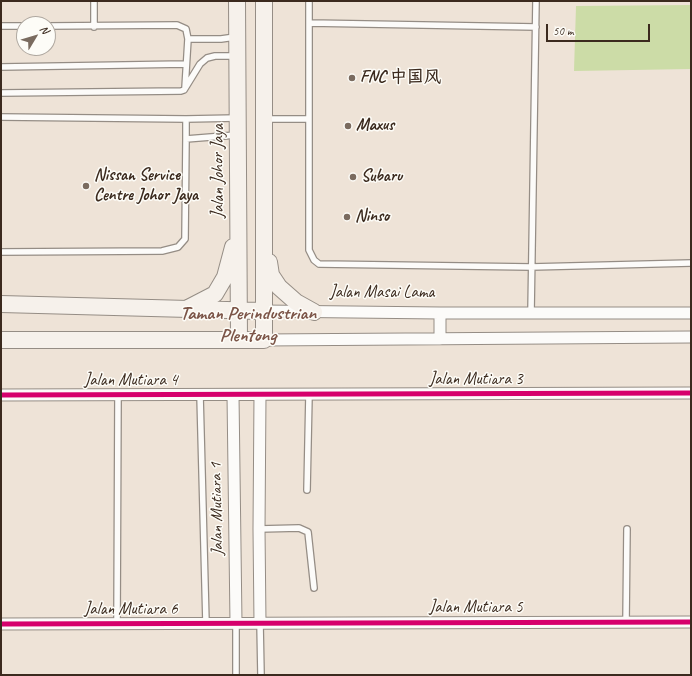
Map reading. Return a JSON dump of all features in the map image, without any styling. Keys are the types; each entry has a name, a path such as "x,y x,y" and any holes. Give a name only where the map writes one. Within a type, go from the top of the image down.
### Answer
{"main road":[{"path":"1,340 264,340 264,1"},
{"name":"Jalan Johor Jaya","path":"235,2 238,118 239,340"},
{"path":"185,309 214,294 225,277 238,226"},
{"path":"264,229 271,275 279,287 296,302 314,312"},
{"name":"Jalan Masai Lama","path":"1,304 264,311"}],"street":[{"name":"Jalan Masai Lama","path":"264,311 440,313 691,312"},
{"path":"440,313 440,339"},
{"path":"264,340 691,337"},
{"name":"Jalan Mutiara 3","path":"260,395 691,393"},
{"name":"Jalan Mutiara 4","path":"1,395 260,395"},
{"name":"Jalan Mutiara 1","path":"233,395 236,623"},
{"path":"260,395 260,623"},
{"name":"Jalan Mutiara 5","path":"260,623 691,622"},
{"name":"Jalan Mutiara 6","path":"1,624 260,623"}],"lane":[{"path":"94,1 94,27"},
{"path":"309,1 309,250 314,260 319,264 531,267 691,263"},
{"path":"531,312 536,1"},
{"path":"309,23 536,27"},
{"path":"56,26 177,25 186,29 188,39 184,90"},
{"path":"1,26 16,26"},
{"path":"188,39 221,39 237,37"},
{"path":"1,93 178,91 184,90 200,64 207,58 216,56 237,56"},
{"path":"1,67 186,64"},
{"path":"1,118 238,118"},
{"path":"1,252 162,251 178,248 185,239 186,119"},
{"path":"264,119 309,119"},
{"path":"186,139 238,135"},
{"path":"117,624 118,395"},
{"path":"200,395 206,623"},
{"path":"307,490 309,395"},
{"path":"259,529 299,528 308,532 314,588"},
{"path":"626,622 627,529"},
{"path":"236,623 236,675"},
{"path":"260,623 261,675"}],"green space":[{"path":"691,5 691,69 574,71 576,6"}],"cycle path":[{"path":"1,395 691,393"},
{"path":"1,624 691,622"}],"place":[{"name":"FNC 中国风","path":"352,78"},
{"name":"Maxus","path":"348,126"},
{"name":"Subaru","path":"353,177"},
{"name":"Nissan Service Centre Johor Jaya","path":"86,186"},
{"name":"Ninso","path":"347,217"}],"district":[{"name":"Taman Perindustrian Plentong","path":"248,325"}]}
